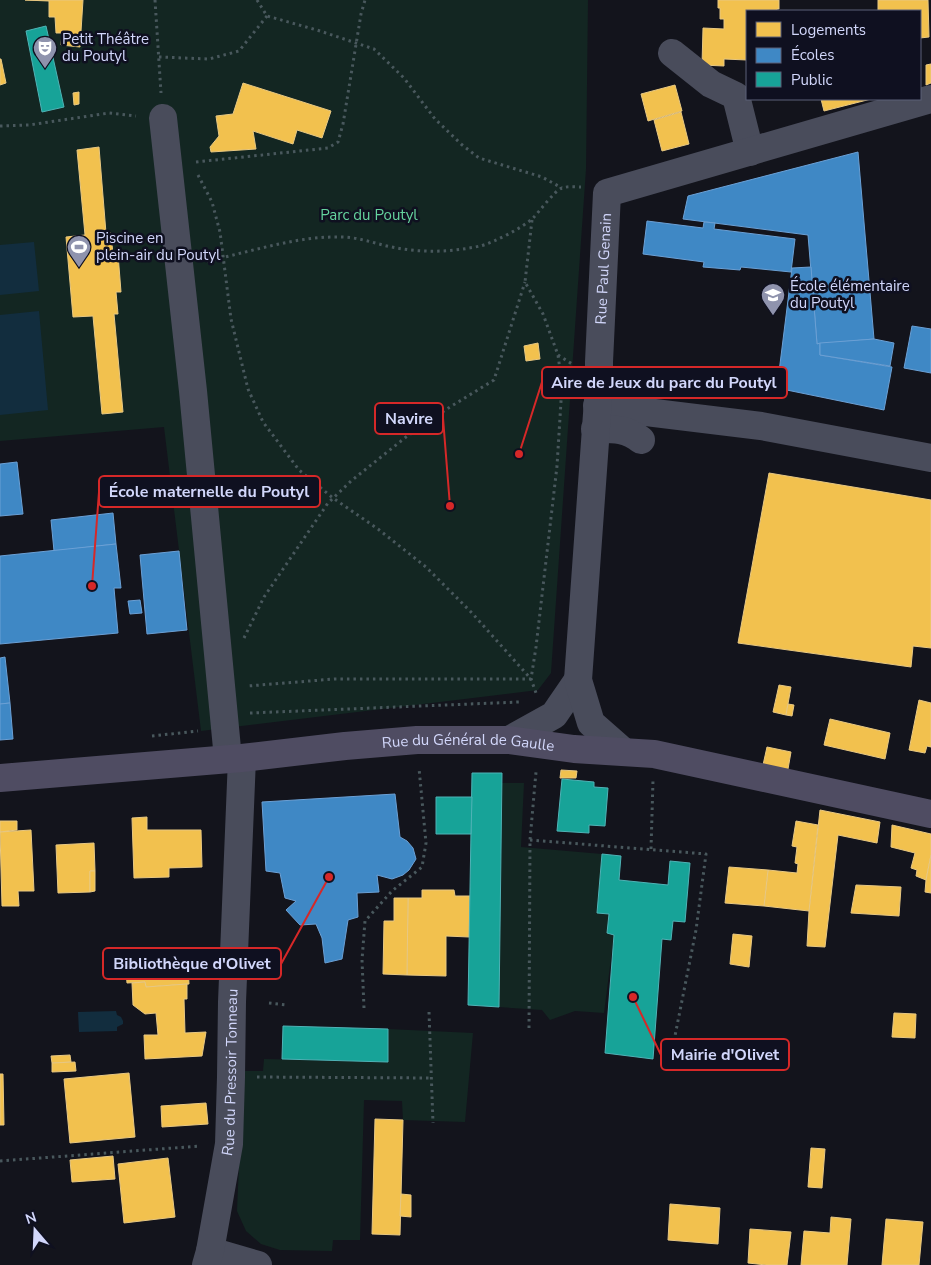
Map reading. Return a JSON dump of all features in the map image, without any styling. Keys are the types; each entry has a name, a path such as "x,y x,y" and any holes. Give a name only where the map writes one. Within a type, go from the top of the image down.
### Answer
{"main road":[{"name":"Rue du Général de Gaulle","path":"0,778 417,740 509,740 574,749 654,754 931,814"}],"street":[{"path":"672,54 711,84 736,96 750,152"},
{"name":"Rue Paul Genain","path":"624,752 591,723 578,680 596,417 607,193 931,99"},
{"name":"Rue du Pressoir Tonneau","path":"163,118 194,401 224,713 235,758 231,1077 228,1144 208,1258"},
{"path":"596,417 632,433 641,440"},
{"path":"596,417 761,426 931,458"},
{"path":"509,740 554,715 578,680"},
{"path":"208,1258 258,1265"}],"path":[{"path":"0,126 29,125 109,113 163,118 155,0"},
{"path":"257,0 267,16 374,49 404,78 436,120 479,158 542,176 562,188 588,186 607,193"},
{"path":"192,162 328,148 338,142 343,124 365,0"},
{"path":"159,57 209,59 239,51 267,16"},
{"path":"196,170 212,202 220,232 233,328 248,389 263,422 298,470 426,567 472,613 531,679 537,698"},
{"path":"179,266 223,258 298,240 327,237 364,239 395,248 418,251 452,250 481,245 532,220 562,188"},
{"path":"243,641 264,597 333,498 351,481 406,437 494,380 525,282 532,220"},
{"path":"525,282 544,314 558,355 562,385 556,466 531,679"},
{"path":"247,686 334,679 531,679"},
{"path":"147,736 206,730 224,713 239,714 527,702"},
{"path":"364,1008 362,960 365,921 392,891 422,867 426,842 417,740"},
{"path":"529,1028 530,840 538,744"},
{"path":"651,849 654,754"},
{"path":"530,840 706,854 696,930 671,1056 699,1062"},
{"path":"269,1003 288,1005"},
{"path":"429,1012 433,1124"},
{"path":"231,1077 432,1078"},
{"path":"0,1161 228,1144"}],"green space":[{"name":"Parc du Poutyl","path":"0,0 588,0 586,169 551,673 538,690 201,731 164,427 0,441"},
{"path":"502,783 524,783 521,847 602,854 597,913 609,914 607,933 614,935 604,1013 575,1011 550,1020 542,1010 499,1007"},
{"path":"388,1029 473,1033 465,1122 403,1120 402,1101 364,1100 360,1240 333,1240 332,1251 280,1250 261,1244 246,1231 237,1211 243,1071 263,1071 264,1059 388,1062"}],"water":[{"path":"34,242 39,291 0,295 0,245"},
{"path":"39,311 48,410 0,415 0,315"},
{"path":"116,1011 123,1021 123,1024 117,1027 117,1031 79,1032 78,1012"}],"building: Logements":[{"path":"25,0 83,0 80,47 61,45 62,33 56,33 55,17 49,17 49,1"},
{"path":"718,0 779,0 779,9 777,10 746,10 746,60 724,59 724,66 702,65 703,28 724,29 724,19 720,19 720,8 718,8"},
{"path":"878,0 928,0 929,37 921,38 921,10 878,10"},
{"path":"0,59 6,83 0,85"},
{"path":"931,64 931,83 926,85 926,65"},
{"path":"243,83 331,111 322,138 297,130 293,144 253,131 256,149 211,152 210,147 219,136 216,116 233,114"},
{"path":"675,85 682,111 648,121 641,94"},
{"path":"79,92 79,104 74,105 73,93"},
{"path":"821,100 867,100 824,111"},
{"path":"681,112 689,144 662,151 654,120"},
{"path":"99,147 106,233 111,233 113,255 118,254 121,292 116,292 118,314 114,314 123,412 102,414 93,316 73,317 66,237 85,235 77,150"},
{"path":"538,343 540,359 526,361 524,346"},
{"path":"769,473 931,500 931,648 913,646 911,667 738,643"},
{"path":"779,685 791,687 786,715 773,712"},
{"path":"919,700 931,703 931,747 927,746 925,753 909,750"},
{"path":"788,704 794,705 792,716 786,715"},
{"path":"830,719 890,733 885,759 824,745"},
{"path":"767,747 791,752 788,769 763,765"},
{"path":"561,770 577,771 576,778 560,778"},
{"path":"820,810 880,822 877,843 838,835 825,947 807,946"},
{"path":"147,817 147,830 201,830 202,867 169,868 169,877 134,878 132,818"},
{"path":"0,821 17,821 17,830 0,832"},
{"path":"796,821 818,825 809,911 764,906 768,870 797,873 798,864 795,863 797,847 792,846"},
{"path":"892,825 931,834 931,855 926,880 916,876 917,870 911,868 915,853 891,847"},
{"path":"31,830 34,891 18,891 19,906 2,906 0,832"},
{"path":"94,843 95,871 90,871 90,892 58,893 56,845"},
{"path":"931,855 931,893 925,892"},
{"path":"729,867 768,870 764,906 725,903"},
{"path":"90,871 95,871 95,891 90,892"},
{"path":"856,885 901,887 899,916 851,913"},
{"path":"422,890 454,890 455,896 470,896 469,937 446,936 446,976 407,975 408,898 422,898"},
{"path":"394,898 408,898 407,975 383,974 384,921 394,921"},
{"path":"733,934 752,936 749,967 730,964"},
{"path":"188,968 189,984 146,987 145,982 127,983 126,971"},
{"path":"145,982 146,987 187,984 187,999 184,999 185,1033 206,1032 202,1056 145,1059 144,1035 158,1035 156,1013 145,1014 133,1005 132,983"},
{"path":"894,1013 916,1014 915,1038 892,1037"},
{"path":"70,1055 71,1062 52,1063 51,1056"},
{"path":"75,1062 76,1071 52,1072 52,1063"},
{"path":"129,1073 135,1137 70,1143 64,1079"},
{"path":"0,1074 3,1074 4,1125 0,1125"},
{"path":"206,1103 208,1124 162,1127 161,1106"},
{"path":"375,1119 403,1120 400,1235 372,1234"},
{"path":"811,1148 825,1149 822,1188 808,1187"},
{"path":"113,1156 115,1179 72,1182 70,1160"},
{"path":"168,1158 175,1217 124,1223 118,1164"},
{"path":"401,1194 411,1195 411,1217 400,1216"},
{"path":"670,1204 720,1208 718,1244 668,1240"},
{"path":"831,1217 851,1219 847,1265 801,1265 804,1231 830,1233"},
{"path":"886,1219 923,1222 919,1265 882,1265"},
{"path":"750,1229 791,1232 787,1265 748,1263"}],"building: Écoles":[{"path":"858,152 874,339 817,344 808,235 683,219 688,196"},
{"path":"647,221 703,228 704,222 715,223 714,229 795,239 791,272 741,267 740,270 703,267 704,262 643,254"},
{"path":"811,267 817,344 820,343 820,355 892,367 884,410 777,388 792,268"},
{"path":"912,326 931,329 931,373 904,368"},
{"path":"874,339 894,343 890,366 820,355 820,343"},
{"path":"17,462 23,514 0,516 0,464"},
{"path":"113,513 116,544 54,551 51,520"},
{"path":"116,544 121,588 114,588 118,633 0,644 0,556"},
{"path":"179,551 187,630 147,634 140,555"},
{"path":"140,600 142,613 130,614 128,601"},
{"path":"5,657 10,703 0,704 0,658"},
{"path":"10,703 13,739 0,740 0,704"},
{"path":"395,794 400,837 413,848 416,859 409,870 403,875 392,879 377,875 379,892 357,893 358,917 348,920 342,959 325,963 322,938 316,924 300,925 286,910 296,901 285,898 280,873 266,871 262,802"}],"building: Public":[{"name":"Petit Théâtre du Poutyl","path":"46,26 64,107 42,112 26,31"},
{"path":"472,773 502,773 499,1007 468,1005"},
{"path":"562,779 594,782 594,787 608,788 605,826 589,825 589,833 557,831"},
{"path":"436,797 472,797 471,834 436,834"},
{"path":"602,854 621,856 619,880 668,885 670,861 690,863 685,922 673,921 671,940 662,939 653,1059 605,1053 614,935 607,933 609,914 597,913"},
{"path":"283,1026 388,1029 388,1062 282,1059"}],"place":[{"name":"Petit Théâtre du Poutyl","path":"45,69"},
{"name":"Piscine en plein-air du Poutyl","path":"79,268"},
{"name":"École élémentaire du Poutyl","path":"773,316"},
{"name":"Aire de Jeux du parc du Poutyl","path":"519,454"},
{"name":"Navire","path":"450,506"},
{"name":"École maternelle du Poutyl","path":"92,586"},
{"name":"Bibliothèque d'Olivet","path":"329,877"},
{"name":"Mairie d'Olivet","path":"633,997"}]}
